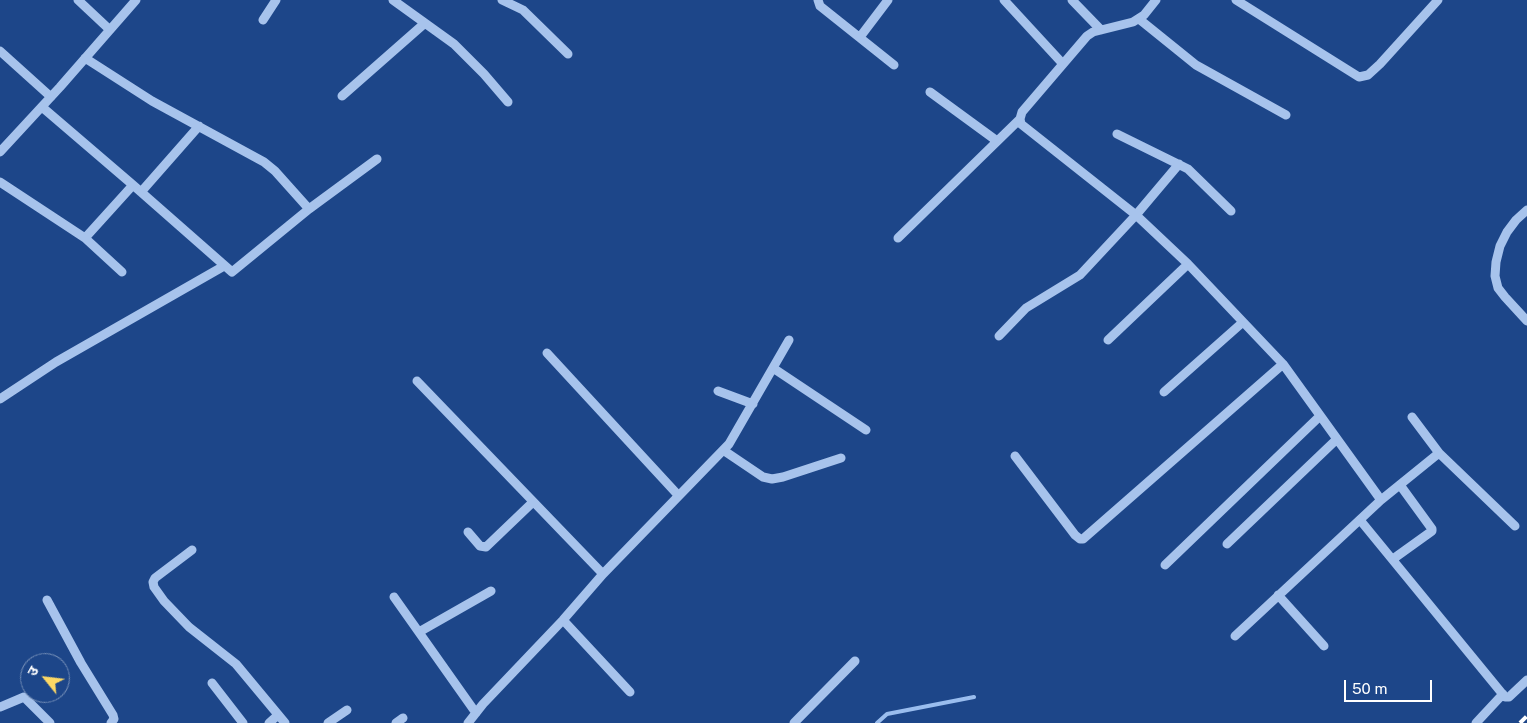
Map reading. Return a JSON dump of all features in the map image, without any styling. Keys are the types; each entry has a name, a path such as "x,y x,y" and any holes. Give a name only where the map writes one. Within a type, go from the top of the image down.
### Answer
{"street":[{"path":"78,0 110,30"},
{"path":"0,152 42,108 136,0"},
{"path":"263,20 276,0"},
{"path":"393,0 454,44 484,74 508,102"},
{"path":"502,0 522,10 568,54"},
{"path":"818,0 820,6 894,65"},
{"path":"860,37 888,0"},
{"path":"1004,0 1063,64"},
{"path":"1072,0 1100,30"},
{"path":"898,238 1020,118 1022,112 1087,36 1093,32 1139,19 1156,0"},
{"path":"1236,0 1359,77 1368,75 1380,64 1438,0"},
{"path":"1139,19 1196,65 1286,115"},
{"path":"342,96 425,23"},
{"path":"0,51 51,97"},
{"path":"85,58 152,101 270,166 309,209"},
{"path":"930,92 997,141"},
{"path":"42,108 232,272 309,209 377,160"},
{"path":"1020,118 1021,124 1136,215 1188,264 1283,364 1381,500"},
{"path":"141,192 199,126"},
{"path":"1116,134 1179,164 1195,174 1232,211"},
{"path":"999,336 1026,308 1080,275 1136,215 1179,164"},
{"path":"0,182 85,238 122,272"},
{"path":"85,238 133,185"},
{"path":"1527,210 1516,220 1500,246 1495,276 1498,288 1527,321"},
{"path":"1108,340 1188,264"},
{"path":"0,399 56,362 224,266"},
{"path":"1164,392 1243,322"},
{"path":"468,723 603,574 723,450 734,436 789,340"},
{"path":"547,353 678,495"},
{"path":"1015,456 1075,535 1083,539 1283,364"},
{"path":"773,368 866,430"},
{"path":"417,381 603,574"},
{"path":"718,391 753,404"},
{"path":"1165,565 1320,416"},
{"path":"1412,417 1439,454 1515,526"},
{"path":"1227,544 1336,439"},
{"path":"723,450 762,477 772,479 841,458"},
{"path":"1234,636 1381,500 1439,454"},
{"path":"1392,559 1432,531 1400,485"},
{"path":"468,532 480,546 486,546 533,502"},
{"path":"1360,520 1503,694 1508,697 1527,680"},
{"path":"192,550 155,578 153,582 154,587 164,601 190,627 236,664 285,723"},
{"path":"419,632 491,591"},
{"path":"1278,595 1324,646"},
{"path":"394,596 476,713"},
{"path":"48,600 112,715 114,719 111,723"},
{"path":"563,620 630,692"},
{"path":"794,723 855,660"},
{"path":"212,683 243,723"},
{"path":"1476,723 1503,694"},
{"path":"0,707 24,697 50,723"},
{"path":"328,723 347,710"},
{"path":"268,723 278,715"}],"waterway":[{"path":"877,723 887,714 974,697"}],"railway":[{"path":"1520,723 1527,716"}]}
